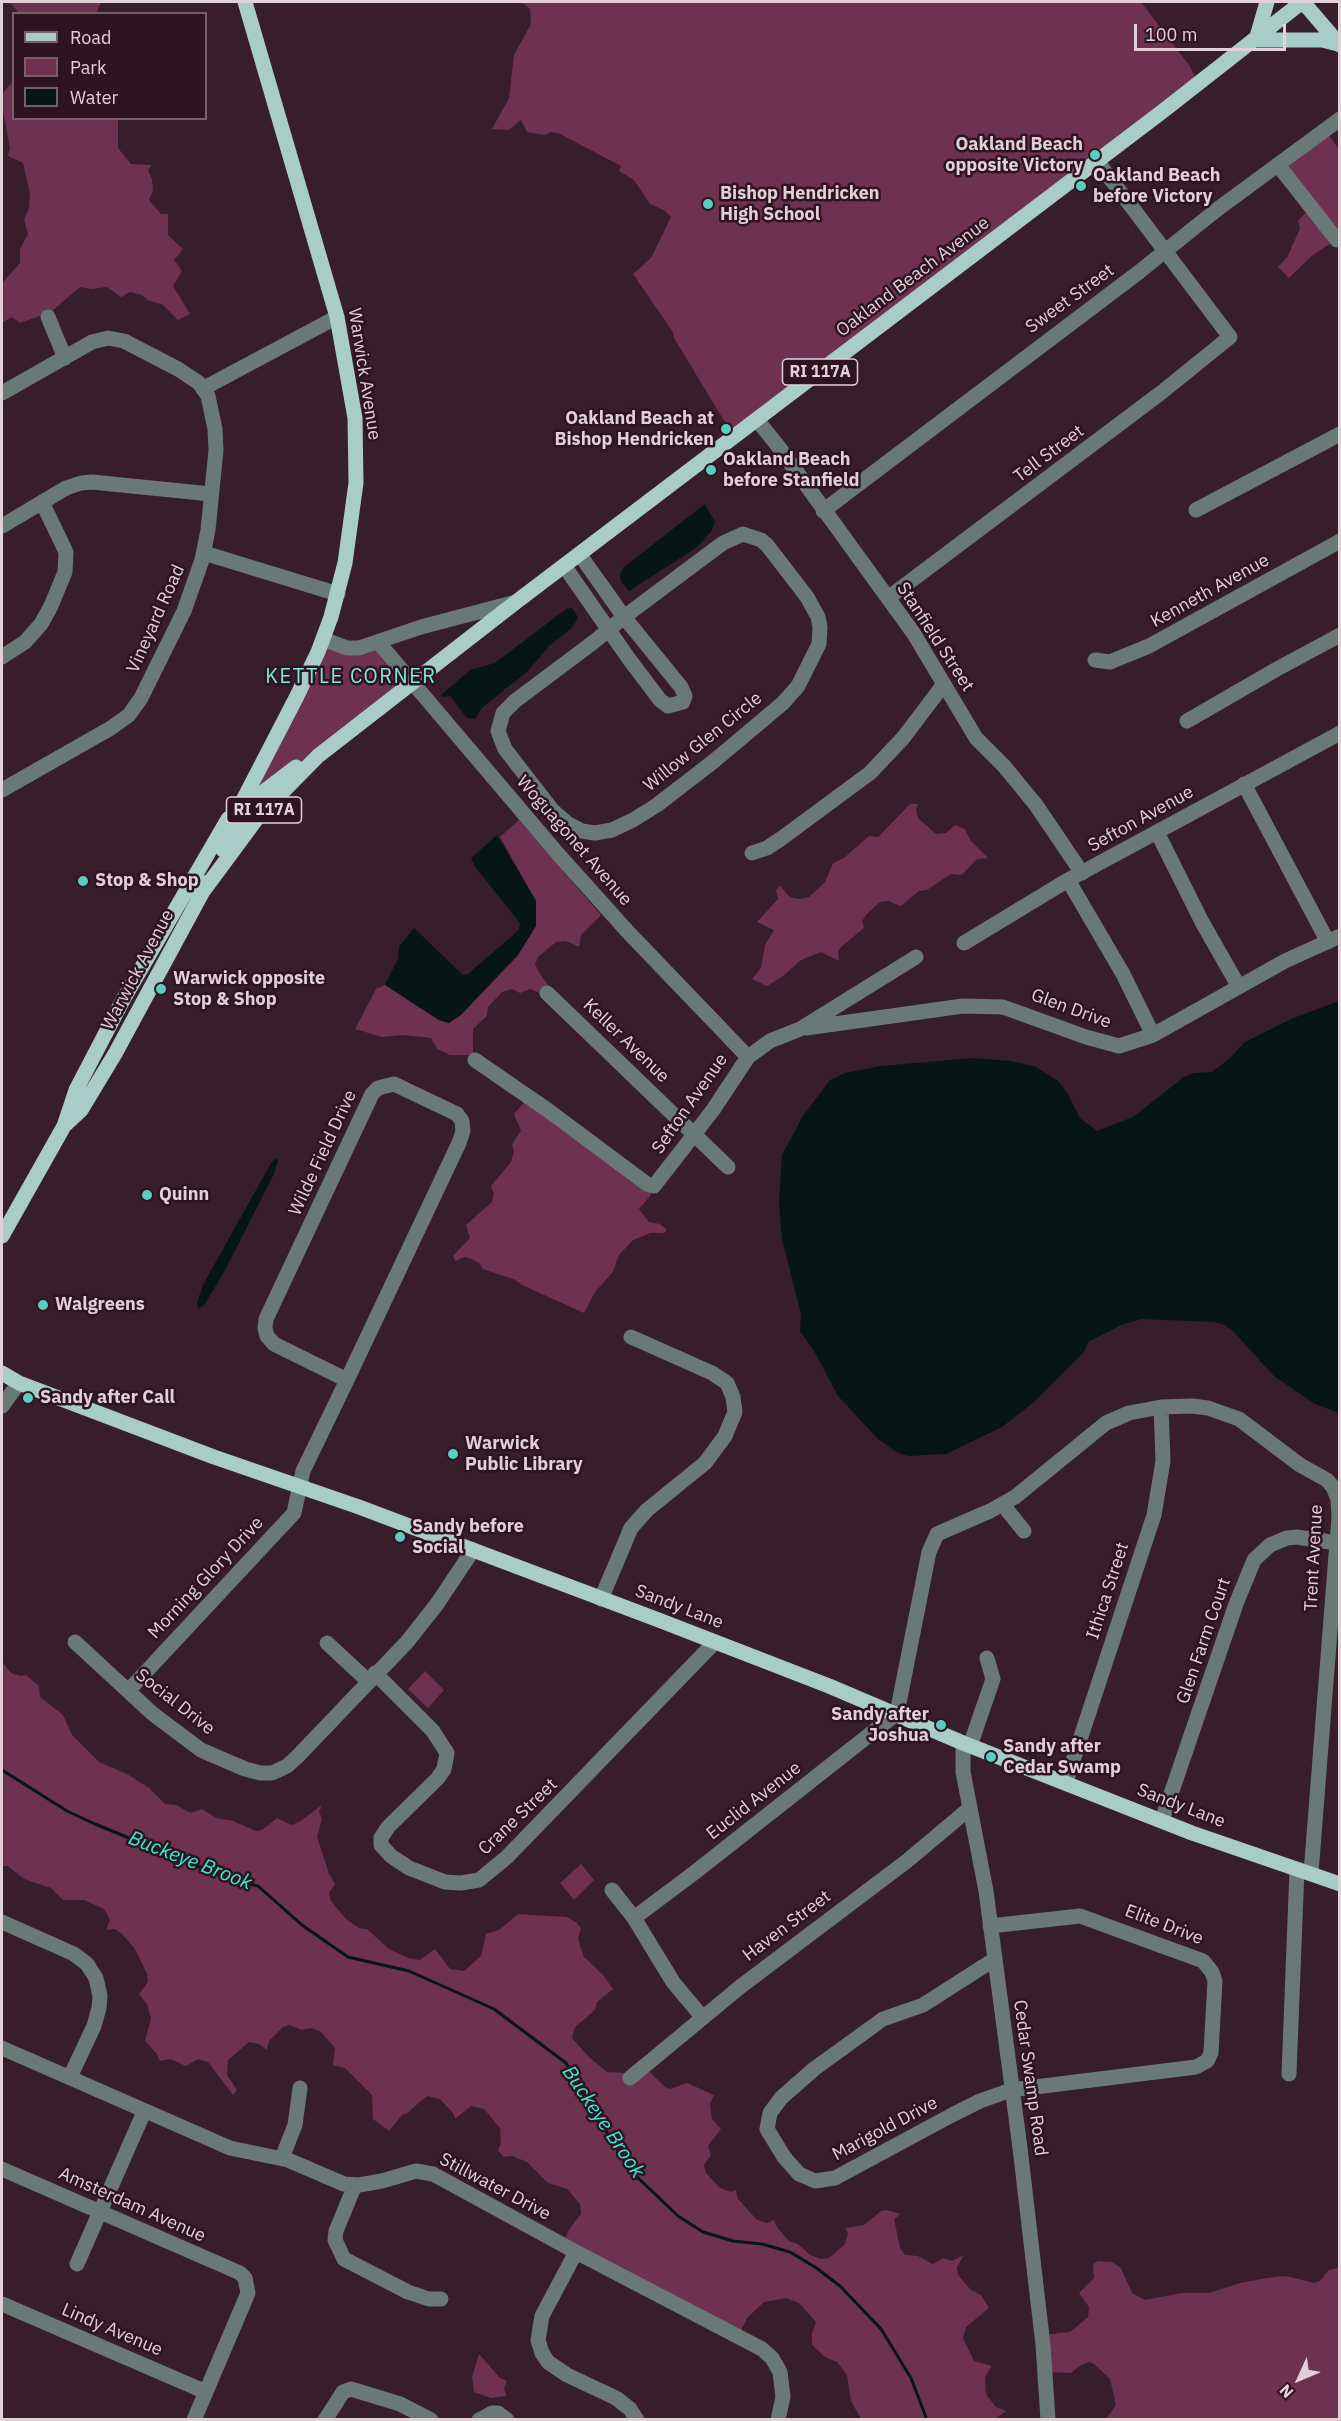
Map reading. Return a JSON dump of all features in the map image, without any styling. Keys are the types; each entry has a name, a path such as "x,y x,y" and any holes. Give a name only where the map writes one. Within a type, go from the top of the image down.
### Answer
{"main road":[{"name":"Warwick Avenue","path":"2,1236 64,1126 76,1090 119,1007 233,815 290,711 323,639 338,594 352,525 357,462 355,418 337,317 245,2"},
{"path":"1267,2 1256,40 1322,40 1339,44"},
{"path":"1302,2 1339,44"},
{"name":"Oakland Beach Avenue","path":"204,890 258,816 318,756 516,602 1256,40 1302,2"},
{"name":"Oakland Beach Avenue","path":"233,815 292,769 337,742"},
{"name":"Warwick Avenue","path":"64,1126 81,1110 116,1052 204,890 236,824 233,815"},
{"name":"Sandy Lane","path":"2,1373 19,1383 473,1550 715,1642 897,1713 966,1744 1162,1820 1340,1884"}],"street":[{"name":"Sweet Street","path":"823,511 1340,119"},
{"path":"1096,161 1165,251"},
{"path":"1278,165 1337,240"},
{"name":"Tell Street","path":"888,598 1153,399 1230,337 1165,251"},
{"path":"48,317 65,358"},
{"path":"2,393 92,342 113,339 138,348 178,369 204,388 337,317"},
{"name":"Vineyard Road","path":"2,790 111,728 129,715 147,688 184,611 204,553 216,459 215,429 204,388"},
{"name":"Stanfield Street","path":"757,420 914,634 976,738 1004,766 1036,805 1075,876 1153,1035"},
{"path":"1196,510 1340,434"},
{"path":"2,526 74,485 92,482 211,494"},
{"path":"2,657 25,642 41,624 65,572 66,552 42,502"},
{"name":"Willow Glen Circle","path":"743,534 761,540 776,556 815,610 820,623 819,644 809,668 798,686 783,703 657,805 627,824 612,830 595,833 582,831 553,811 505,749 498,727 503,713 515,701 624,617 723,543 743,534"},
{"name":"Kenneth Avenue","path":"1095,660 1110,662 1149,646 1340,541"},
{"path":"204,553 338,594"},
{"path":"565,567 629,659 668,706 682,702 685,696 681,687 624,617 580,555"},
{"name":"Oakland Beach Avenue","path":"323,639 347,648 359,648 459,616 516,602"},
{"path":"1187,721 1340,635"},
{"name":"Woguagonet Avenue","path":"379,642 558,854 628,932 747,1057"},
{"path":"629,659 648,644"},
{"path":"752,853 767,848 782,838 848,792 870,773 908,732 944,684"},
{"name":"Sefton Avenue","path":"964,943 1075,876 1340,733"},
{"path":"1244,784 1334,939"},
{"path":"1157,832 1202,922 1239,987"},
{"name":"Glen Drive","path":"800,1029 963,1006 984,1006 1011,1008 1112,1045 1133,1043 1153,1035 1285,961 1334,939"},
{"name":"Sefton Avenue","path":"475,1060 647,1184 654,1186 696,1134 747,1057 770,1041 800,1029 916,957"},
{"name":"Keller Avenue","path":"547,993 729,1167"},
{"name":"Wilde Field Drive","path":"298,1486 463,1131 462,1121 453,1111 394,1084 378,1088 372,1094 266,1318 267,1336 274,1344 347,1380"},
{"path":"601,1599 631,1528 646,1510 705,1463 725,1436 735,1412 733,1397 727,1383 712,1373 631,1337"},
{"path":"2,1406 19,1383"},
{"name":"Trent Avenue","path":"897,1713 929,1552 937,1534 1003,1505 1099,1428 1125,1414 1161,1407 1208,1408 1239,1419 1288,1457 1327,1480 1338,1499 1337,1544 1304,1871 1289,2074"},
{"name":"Ithica Street","path":"1066,1782 1155,1515 1163,1461 1161,1407"},
{"name":"Morning Glory Drive","path":"128,1691 294,1513 298,1486"},
{"path":"1003,1505 1024,1531"},
{"name":"Glen Farm Court","path":"1162,1820 1236,1604 1254,1560 1263,1550 1280,1540 1297,1537 1337,1544"},
{"name":"Social Drive","path":"75,1642 168,1727 201,1750 245,1769 272,1773 287,1766 297,1757 422,1625 473,1550"},
{"name":"Crane Street","path":"372,1677 434,1731 447,1753 444,1769 438,1778 388,1827 381,1838 381,1845 384,1850 409,1869 445,1882 461,1883 478,1880 507,1857 715,1642"},
{"path":"327,1643 372,1677"},
{"name":"Cedar Swamp Road","path":"987,1658 993,1679 966,1744 963,1772 995,1959 1035,2273 1048,2420"},
{"name":"Euclid Avenue","path":"634,1918 897,1713"},
{"name":"Haven Street","path":"630,2078 793,1946 907,1861 970,1808"},
{"path":"612,1890 634,1918 673,1982 702,2018"},
{"name":"Elite Drive","path":"990,1926 1080,1916 1203,1961 1212,1972 1215,1981 1211,2053 1204,2063 1196,2067 1011,2090"},
{"path":"2,1922 74,1954 87,1964 96,1978 100,1996 99,2008 94,2026 70,2078"},
{"name":"Marigold Drive","path":"995,1959 923,2005 884,2019 814,2069 774,2107 770,2113 767,2129 772,2140 794,2169 809,2180 823,2181 835,2178 980,2101 1011,2090"},
{"name":"Stillwater Drive","path":"2,2048 237,2151 282,2158 336,2181 355,2185 382,2181 411,2172 432,2174 762,2349 772,2358 780,2372 782,2384 779,2414"},
{"path":"282,2158 295,2125 300,2088"},
{"path":"77,2264 144,2112"},
{"name":"Amsterdam Avenue","path":"2,2169 240,2273 245,2278 248,2293 206,2392"},
{"path":"355,2185 336,2231 335,2240 344,2259 408,2292 429,2299 441,2300"},
{"path":"576,2252 542,2316 538,2340 542,2353 548,2362 567,2375 616,2398 630,2409 636,2420"},
{"name":"Lindy Avenue","path":"2,2304 206,2392"},
{"path":"325,2420 343,2392 351,2389 400,2404 431,2420"},
{"path":"194,2420 206,2392"},
{"path":"479,2420 492,2413 498,2413 507,2420"},
{"path":"779,2414 792,2420"}],"green space":[{"path":"2,2 101,2 97,12 18,12 11,4"},
{"name":"Bishop Hendricken High School","path":"521,2 1141,2 1189,65 1198,82 737,434 723,419 674,338 673,332 633,274 651,258 671,217 664,210 650,204 634,180 619,171 621,166 560,134 551,132 544,135 527,132 521,120 509,130 492,129 509,98 514,55 531,24 530,9"},
{"path":"12,82 12,120 118,120 118,148 131,164 152,165 148,170 153,190 149,200 161,214 168,214 168,235 183,249 174,260 182,271 173,286 190,314 178,320 162,304 149,301 142,295 130,292 121,297 107,287 91,289 80,287 51,312 20,323 12,317 2,323 2,283 20,263 20,249 28,234 24,220 29,208 30,194 23,163 8,156 10,148 2,94"},
{"path":"1326,132 1339,149 1339,238 1314,254 1289,278 1278,267 1288,256 1300,228 1298,221 1312,206 1282,163"},
{"path":"375,643 412,682 307,764 234,828 321,645"},
{"path":"910,804 918,804 916,809 918,818 936,834 946,833 955,825 965,829 970,840 988,858 977,859 962,875 951,874 927,890 919,891 901,906 888,901 880,902 862,921 864,928 841,947 838,952 839,961 821,952 801,960 767,986 752,979 761,968 765,945 774,930 757,922 778,899 776,890 780,886 790,897 798,899 809,897 825,882 833,863 844,858 869,836 878,837"},
{"path":"519,820 601,915 581,935 579,947 566,941 556,942 538,957 535,964 548,985 550,1003 531,989 520,993 512,989 502,992 488,1007 487,1016 473,1029 473,1055 450,1055 437,1049 431,1038 403,1035 382,1037 355,1029 376,989 385,985 439,1020 449,1023 518,955 536,901 500,837"},
{"path":"528,1098 651,1187 651,1195 639,1209 649,1222 660,1224 667,1230 664,1233 651,1233 633,1240 619,1255 613,1272 595,1292 584,1313 522,1285 516,1280 483,1269 472,1259 465,1257 455,1261 453,1256 470,1238 466,1225 492,1202 494,1194 491,1186 511,1162 514,1152 512,1144 521,1131 514,1114"},
{"path":"2,1662 11,1673 26,1675 39,1686 40,1697 63,1715 72,1735 99,1762 127,1774 149,1788 165,1804 176,1805 191,1813 202,1809 216,1818 233,1821 256,1831 262,1830 277,1818 291,1825 299,1822 322,1805 319,1811 322,1819 317,1837 329,1874 335,1884 329,1893 331,1901 346,1919 359,1928 367,1929 389,1949 408,1958 420,1960 435,1949 450,1969 464,1971 481,1956 486,1934 499,1930 518,1914 567,1917 577,1923 581,1928 578,1939 584,1957 603,1975 613,1989 597,2002 595,2010 575,2027 572,2038 607,2072 625,2073 641,2063 665,2087 670,2089 687,2083 714,2095 710,2104 712,2119 721,2129 708,2146 711,2155 704,2165 706,2173 720,2188 731,2192 736,2190 738,2199 757,2220 767,2223 774,2220 789,2241 798,2244 810,2255 821,2259 829,2258 845,2244 848,2234 846,2228 864,2225 881,2211 886,2210 901,2214 894,2219 900,2248 905,2255 918,2256 933,2264 943,2258 952,2261 964,2255 957,2267 958,2275 971,2290 981,2295 989,2308 966,2327 963,2338 974,2361 992,2366 985,2377 986,2394 996,2407 1006,2411 995,2419 861,2419 851,2401 847,2375 837,2362 825,2357 812,2345 812,2333 816,2322 799,2303 786,2298 764,2302 747,2318 739,2335 562,2245 570,2228 581,2214 580,2204 567,2189 548,2183 527,2162 512,2156 503,2157 498,2150 501,2143 500,2128 484,2109 471,2106 455,2119 453,2113 440,2099 427,2096 402,2115 389,2131 373,2119 372,2095 345,2068 333,2065 335,2048 320,2031 311,2028 302,2030 289,2025 283,2027 269,2041 267,2050 259,2044 249,2042 228,2060 227,2075 237,2090 233,2095 208,2062 198,2059 186,2066 170,2059 160,2061 145,2041 151,2018 147,2004 139,1994 148,1982 147,1974 135,1949 122,1934 115,1929 106,1930 110,1920 104,1909 84,1900 63,1900 51,1888 24,1879 8,1866 2,1866"},
{"path":"425,1671 444,1690 428,1708 408,1689"},
{"path":"581,1864 594,1880 574,1900 560,1883"},
{"path":"1098,2261 1112,2262 1121,2268 1132,2293 1145,2300 1181,2293 1209,2293 1240,2283 1286,2276 1314,2283 1320,2281 1329,2270 1339,2268 1339,2419 1106,2419 1116,2405 1110,2379 1094,2364 1089,2362 1081,2365 1071,2373 1044,2372 1043,2335 1070,2332 1088,2317 1089,2307 1079,2293 1094,2278 1093,2264"},
{"path":"479,2354 500,2378 507,2381 504,2388 506,2396 491,2398 474,2392 472,2377"}],"water":[{"path":"705,504 715,522 711,532 696,548 629,591 621,582 620,574 624,567"},
{"path":"572,608 578,617 572,628 549,646 528,671 482,708 475,719 467,718 450,696 441,695 470,670 495,663 566,609"},
{"path":"497,835 536,901 536,926 518,955 461,1015 449,1023 439,1020 385,985 398,959 399,947 414,928 463,975 468,974 519,930 520,923 476,868 471,858"},
{"path":"1339,1001 1339,1413 1315,1404 1274,1376 1225,1325 1214,1322 1141,1319 1121,1325 1088,1342 1084,1352 1034,1402 1002,1427 946,1454 909,1456 898,1453 878,1439 838,1396 814,1351 800,1331 801,1314 782,1239 779,1202 782,1155 803,1116 830,1080 845,1073 881,1066 973,1058 1011,1061 1036,1067 1058,1081 1067,1092 1080,1118 1097,1131 1133,1117 1184,1077 1194,1073 1212,1072 1229,1059 1245,1042 1291,1019"},
{"path":"276,1158 278,1161 274,1174 224,1272 205,1304 198,1309 197,1302 203,1285 271,1163"}],"waterway":[{"name":"Buckeye Brook","path":"2,1770 67,1811 95,1824 229,1879 258,1886 302,1925 348,1957 409,1971 494,2009 566,2063 619,2153 635,2175 678,2216 703,2232 733,2241 762,2244 790,2252 840,2286 881,2329 911,2378 927,2420"}],"place":[{"name":"Oakland Beach opposite Victory","path":"1095,155"},
{"name":"Oakland Beach before Victory","path":"1081,186"},
{"name":"Bishop Hendricken High School","path":"708,204"},
{"name":"Oakland Beach at Bishop Hendricken","path":"726,429"},
{"name":"Oakland Beach before Stanfield","path":"711,470"},
{"name":"Stop & Shop","path":"83,881"},
{"name":"Warwick opposite Stop & Shop","path":"161,989"},
{"name":"Quinn","path":"147,1195"},
{"name":"Walgreens","path":"43,1305"},
{"name":"Sandy after Call","path":"28,1398"},
{"name":"Warwick Public Library","path":"453,1454"},
{"name":"Sandy before Social","path":"400,1537"},
{"name":"Sandy after Joshua","path":"941,1725"},
{"name":"Sandy after Cedar Swamp","path":"991,1757"}],"district":[{"name":"KETTLE CORNER","path":"351,677"}]}
